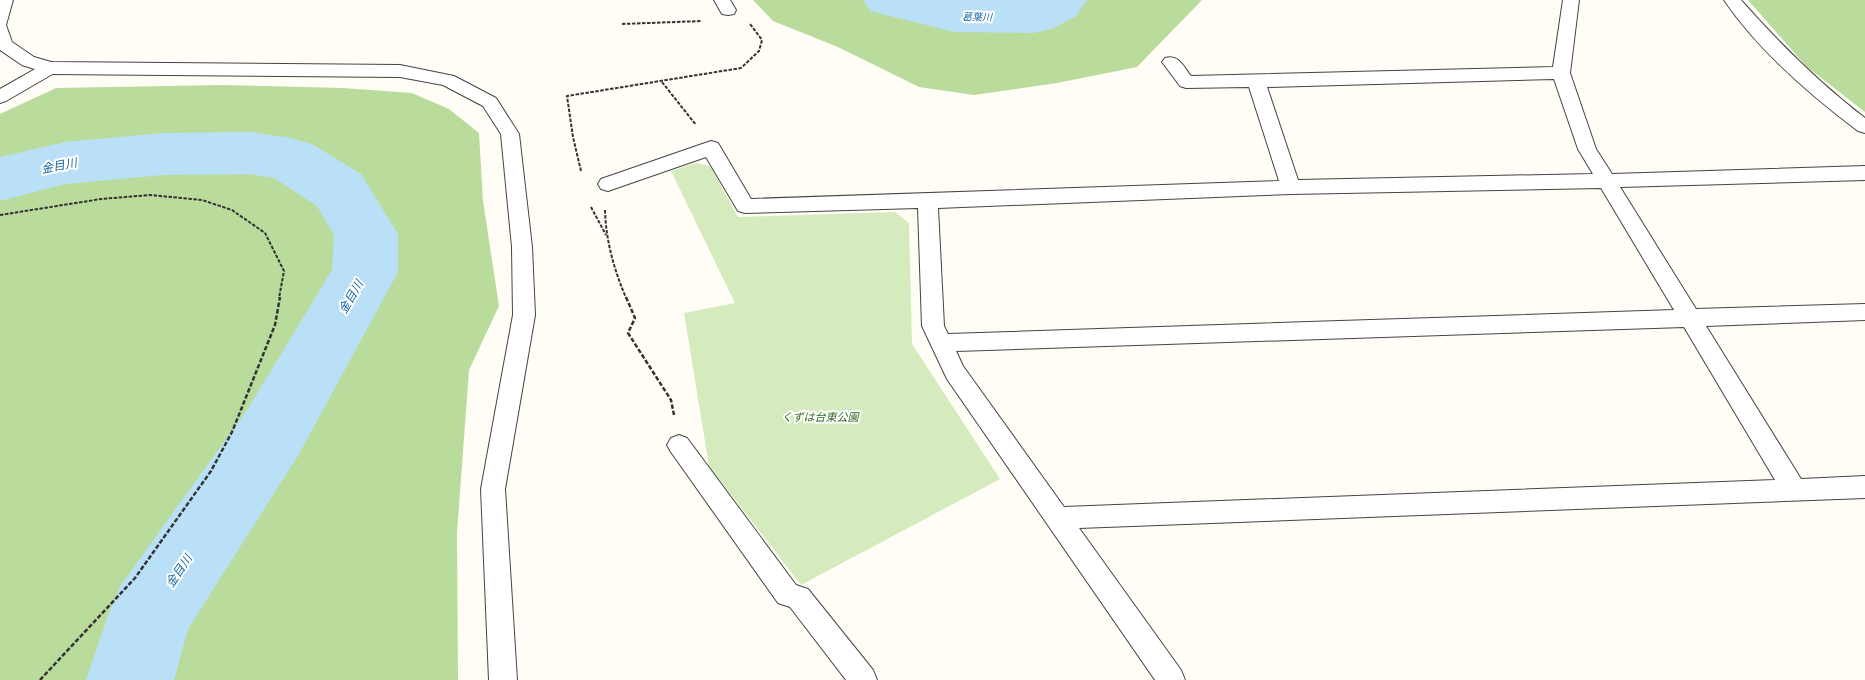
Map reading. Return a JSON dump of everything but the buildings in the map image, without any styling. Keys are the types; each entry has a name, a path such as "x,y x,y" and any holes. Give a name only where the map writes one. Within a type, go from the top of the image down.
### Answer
{"street":[{"path":"0,22 5,0"},
{"path":"1571,0 1568,13 1561,73 1587,149 1794,489"},
{"path":"1732,0 1767,41 1828,99 1865,127"},
{"path":"0,29 4,45 28,61 50,68 400,71 448,80 490,102 510,134 522,247 524,315 493,489 503,680"},
{"path":"1171,62 1186,82 1561,73"},
{"path":"0,97 50,68"},
{"path":"1256,81 1291,187"},
{"path":"608,184 711,148 745,206 928,201 1291,187 1607,181 1865,173"},
{"path":"928,201 933,326 940,343 955,372 1171,680"},
{"path":"940,343 1865,312"},
{"path":"679,445 787,594 799,598 863,680"},
{"path":"1057,518 1865,487"}],"path":[{"path":"567,96 741,68 759,51 762,40 746,20 725,5"},
{"path":"622,24 707,21"},
{"path":"662,81 693,119"},
{"path":"0,215 108,198 150,195 202,200 232,210 265,233 284,271 275,325 232,432 211,471 135,578 40,680"},
{"path":"606,235 614,272 635,318 628,333 671,400 679,445"}],"green space":[{"path":"753,0 1202,0 1137,67 1057,83 974,95 919,87 838,47 773,21"},
{"path":"1748,0 1865,0 1865,112 1806,66"},
{"path":"223,85 343,88 412,93 449,109 479,133 483,201 499,306 469,370 457,533 458,680 0,680 0,114 56,88"},
{"name":"くずは台東公園","path":"696,163 710,166 738,217 895,212 909,223 912,344 1000,479 801,585 709,466 684,313 735,303 671,171"}],"waterway":[{"name":"葛葉川","path":"889,0 955,16 1033,17 1057,5 1061,0"},
{"name":"金目川","path":"0,179 65,163 163,154 250,153 290,159 339,190 366,234 365,272 273,432 151,613 130,680"}]}
